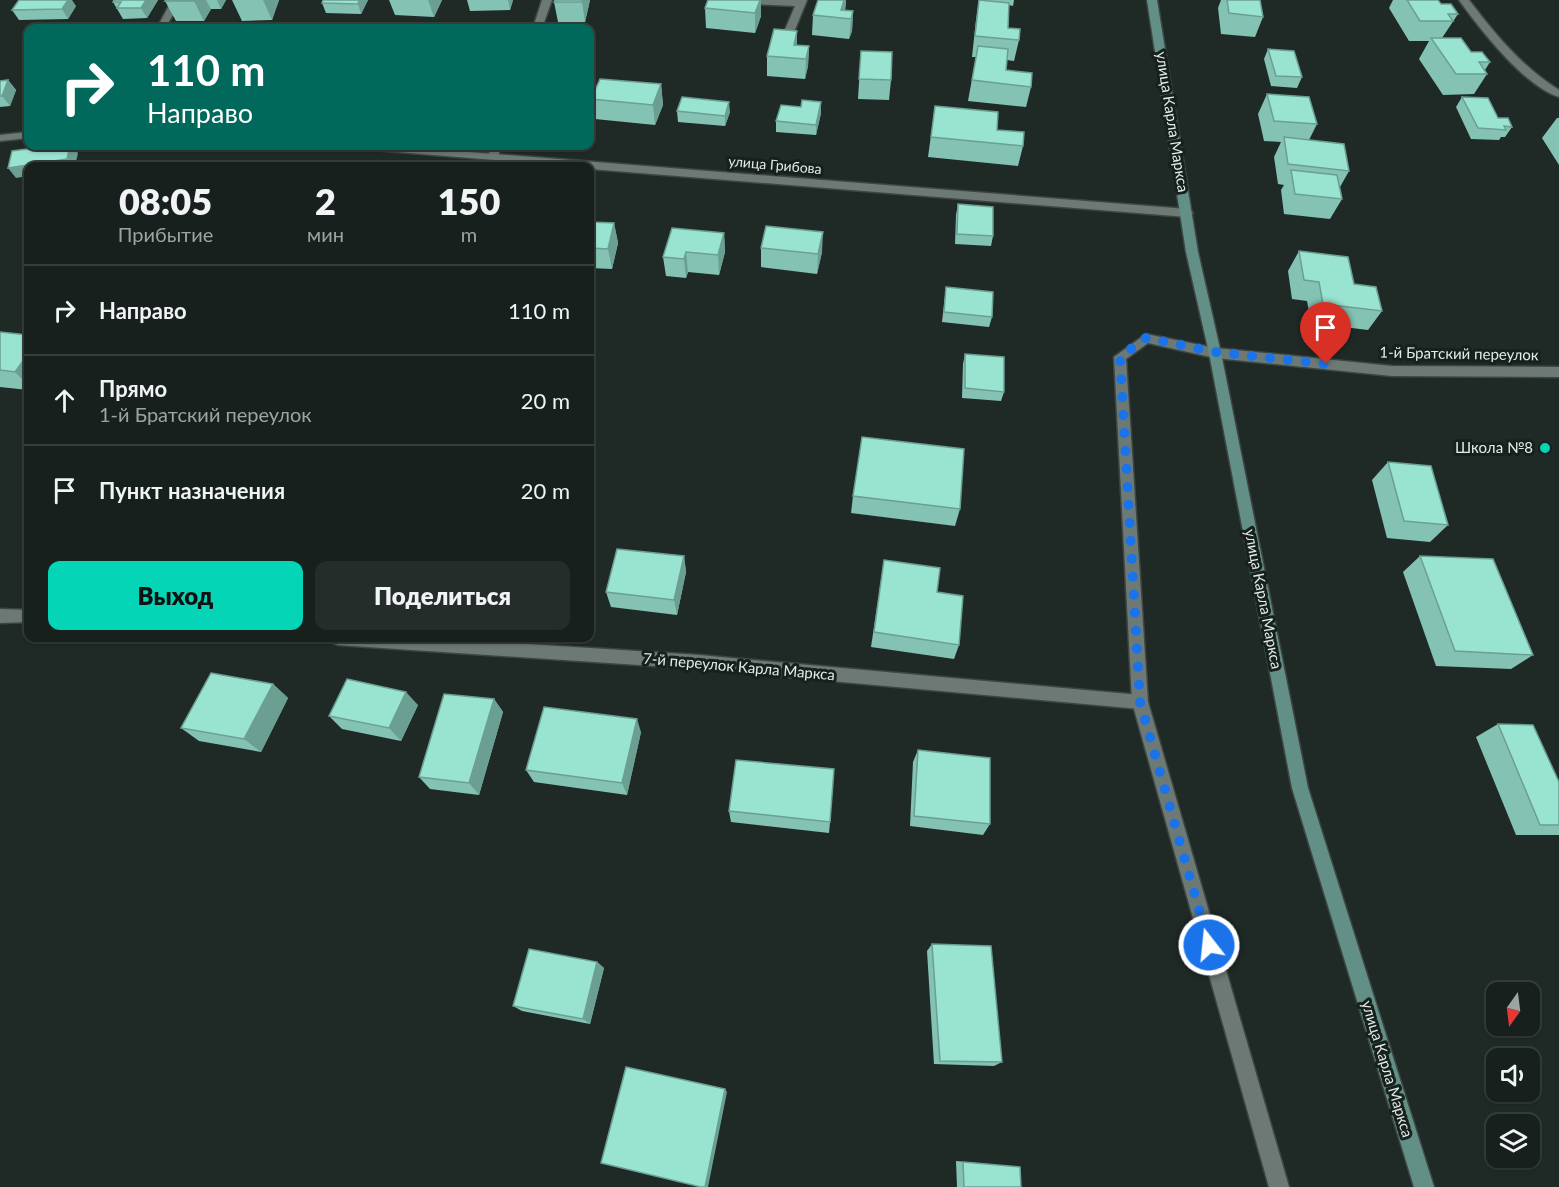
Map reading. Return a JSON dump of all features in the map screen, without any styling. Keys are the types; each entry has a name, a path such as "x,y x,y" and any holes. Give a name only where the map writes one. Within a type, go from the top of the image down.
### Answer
{"main road":[{"name":"улица Карла Маркса","path":"1152,0 1192,252 1215,352 1300,788 1424,1187"}],"street":[{"path":"163,24 177,0"},
{"path":"538,24 547,0"},
{"path":"730,0 801,1 788,37"},
{"path":"1464,0 1497,45 1544,85 1559,94"},
{"path":"0,138 24,135"},
{"name":"улица Грибова","path":"468,150 850,187 1187,213"},
{"name":"1-й Братский переулок","path":"1140,702 1120,357 1146,338 1215,352 1392,371 1559,372"},
{"path":"0,616 24,616"},
{"name":"7-й переулок Карла Маркса","path":"398,642 699,662 1140,702"},
{"path":"1140,702 1279,1187"}],"building":[{"path":"19,0 68,0 62,9 12,10"},
{"path":"114,0 146,0 141,8 117,8 121,2 113,2"},
{"path":"194,0 194,1 165,1"},
{"path":"323,0 359,0 358,4 322,3"},
{"path":"555,0 582,0 582,2 554,2"},
{"path":"708,0 760,0 755,13 705,8"},
{"path":"818,0 844,0 841,10 853,11 851,19 813,15"},
{"path":"979,0 1009,3 1008,28 1020,29 1019,40 975,36"},
{"path":"1227,0 1260,0 1263,17 1229,13"},
{"path":"1407,0 1438,0 1441,4 1451,4 1458,14 1448,14 1453,21 1420,21"},
{"path":"774,29 797,31 794,45 809,46 806,59 767,56"},
{"path":"1431,38 1461,38 1471,52 1482,52 1490,62 1479,62 1487,74 1456,74"},
{"path":"978,46 1008,49 1006,70 1032,73 1031,87 972,80"},
{"path":"1268,49 1294,51 1302,77 1276,76"},
{"path":"861,51 892,52 891,80 859,79"},
{"path":"600,79 661,84 653,105 594,99 594,92"},
{"path":"8,80 2,96 0,96 0,81"},
{"path":"1267,94 1309,97 1317,124 1274,121"},
{"path":"682,97 729,102 725,116 677,111"},
{"path":"1462,97 1488,98 1498,118 1508,118 1512,127 1504,126 1506,130 1478,128"},
{"path":"802,100 821,102 816,125 776,121 781,105 801,107"},
{"path":"935,106 998,112 997,130 1024,132 1023,146 931,137"},
{"path":"1284,137 1344,144 1349,171 1288,164"},
{"path":"69,150 67,159 24,162 24,166 8,168 12,151"},
{"path":"1291,170 1337,175 1342,199 1295,194"},
{"path":"958,204 993,207 993,236 957,234"},
{"path":"594,222 614,223 608,249 594,248"},
{"path":"766,226 823,232 818,254 761,248"},
{"path":"672,228 724,233 718,255 686,252 684,259 663,257"},
{"path":"1299,251 1348,257 1354,284 1376,287 1382,311 1323,304 1319,282 1304,280"},
{"path":"946,287 993,292 992,317 944,312"},
{"path":"0,332 24,335 24,360 15,372 0,370"},
{"path":"965,354 1004,357 1004,392 965,388"},
{"path":"862,437 964,449 960,509 853,496"},
{"path":"1388,462 1431,466 1448,525 1404,521"},
{"path":"617,549 684,556 674,600 606,592"},
{"path":"1420,556 1493,559 1533,655 1455,651"},
{"path":"884,560 940,568 937,592 963,596 959,645 874,632"},
{"path":"211,673 273,684 244,739 181,728"},
{"path":"347,679 406,692 389,728 329,716"},
{"path":"444,694 494,699 469,783 419,777"},
{"path":"544,707 637,719 622,783 526,770"},
{"path":"1498,724 1533,725 1559,782 1559,825 1540,825"},
{"path":"918,750 990,758 990,824 914,816"},
{"path":"736,760 834,769 830,822 729,811"},
{"path":"932,944 991,946 1002,1062 940,1061"},
{"path":"529,949 597,962 583,1019 513,1006"},
{"path":"626,1067 725,1089 705,1187 601,1163"},
{"path":"963,1162 1020,1167 1021,1187 964,1187"}],"place":[{"name":"Школа №8","path":"1545,448"}],"route":[{"path":"1209,945 1140,702 1120,357 1146,338 1215,352 1326,364"}]}
